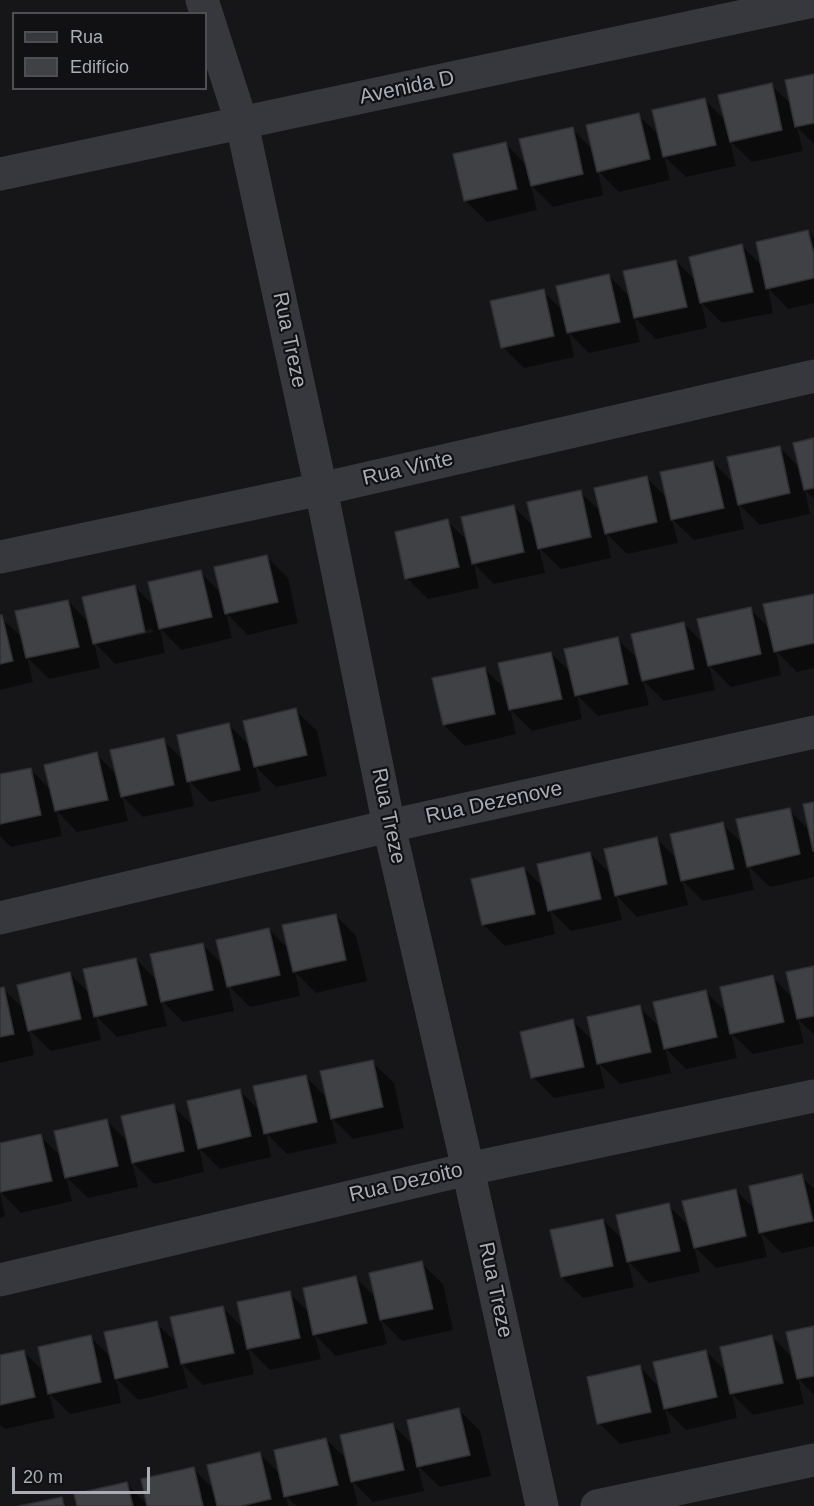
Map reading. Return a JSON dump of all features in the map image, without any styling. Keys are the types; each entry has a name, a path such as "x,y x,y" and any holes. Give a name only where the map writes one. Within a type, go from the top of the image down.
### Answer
{"street":[{"name":"Avenida D","path":"0,174 814,1"},
{"name":"Rua Treze","path":"207,16 242,124 321,489 389,826 542,1506"},
{"name":"Rua Vinte","path":"0,556 321,489 814,376"},
{"name":"Rua Dezenove","path":"0,918 389,826 814,732"},
{"name":"Rua Dezoito","path":"0,1280 468,1169 814,1096"},
{"path":"597,1506 814,1460"}],"building":[{"path":"814,74 814,123 795,127 785,80"},
{"path":"772,83 782,130 730,142 718,95"},
{"path":"705,98 716,145 663,157 652,110"},
{"path":"639,113 650,159 597,172 586,125"},
{"path":"573,127 583,174 531,186 519,139"},
{"path":"506,142 517,189 464,201 453,154"},
{"path":"808,230 814,254 814,278 766,289 756,242"},
{"path":"742,244 753,292 700,303 689,257"},
{"path":"676,260 687,307 634,318 623,271"},
{"path":"609,274 620,322 567,333 556,286"},
{"path":"544,289 554,336 501,348 490,301"},
{"path":"814,438 814,488 804,490 793,443"},
{"path":"780,446 790,493 738,505 727,457"},
{"path":"713,461 724,508 671,520 660,472"},
{"path":"647,476 657,522 605,534 594,488"},
{"path":"581,490 591,537 538,549 527,502"},
{"path":"514,505 524,552 472,564 461,517"},
{"path":"448,519 459,567 405,579 395,532"},
{"path":"267,555 278,602 225,614 214,567"},
{"path":"201,570 212,617 159,629 148,582"},
{"path":"135,585 145,632 93,644 82,597"},
{"path":"814,594 814,643 774,652 763,604"},
{"path":"68,600 79,647 26,658 15,611"},
{"path":"751,607 761,654 708,666 697,619"},
{"path":"0,615 2,615 13,661 0,664"},
{"path":"684,622 694,669 642,681 631,634"},
{"path":"618,637 628,684 575,696 564,649"},
{"path":"551,652 562,699 509,710 498,663"},
{"path":"485,667 495,714 443,725 432,678"},
{"path":"296,708 307,755 254,767 243,721"},
{"path":"229,723 240,770 187,782 177,735"},
{"path":"164,738 174,785 121,797 110,750"},
{"path":"97,752 108,800 55,811 44,765"},
{"path":"31,768 41,815 0,824 0,774"},
{"path":"814,802 814,851 813,851 803,804"},
{"path":"790,808 800,854 747,867 736,819"},
{"path":"723,822 734,869 681,881 670,834"},
{"path":"657,837 667,884 615,896 604,849"},
{"path":"590,852 601,899 548,911 537,864"},
{"path":"524,867 535,914 482,925 471,879"},
{"path":"336,914 346,960 293,972 282,925"},
{"path":"269,928 280,975 227,987 216,940"},
{"path":"203,943 213,990 161,1002 150,954"},
{"path":"136,958 147,1005 94,1017 83,969"},
{"path":"814,966 814,1016 797,1019 786,972"},
{"path":"70,972 81,1019 28,1031 17,985"},
{"path":"773,975 784,1022 730,1034 720,987"},
{"path":"4,987 14,1034 0,1037 0,988"},
{"path":"706,990 717,1037 664,1049 653,1002"},
{"path":"640,1005 651,1052 597,1064 587,1017"},
{"path":"573,1019 584,1067 531,1078 520,1032"},
{"path":"373,1060 383,1107 331,1119 320,1071"},
{"path":"306,1075 317,1122 264,1134 253,1086"},
{"path":"240,1089 251,1136 198,1149 187,1101"},
{"path":"174,1104 184,1151 132,1163 121,1116"},
{"path":"107,1119 118,1166 65,1178 54,1131"},
{"path":"41,1134 52,1181 0,1192 0,1143"},
{"path":"802,1174 813,1221 759,1233 749,1186"},
{"path":"736,1189 746,1236 694,1248 682,1201"},
{"path":"669,1203 680,1251 627,1262 616,1215"},
{"path":"603,1219 613,1266 561,1277 550,1230"},
{"path":"422,1261 433,1309 380,1320 369,1273"},
{"path":"356,1276 367,1323 313,1335 303,1288"},
{"path":"290,1291 300,1338 247,1349 237,1302"},
{"path":"223,1306 234,1353 181,1364 170,1317"},
{"path":"157,1321 168,1367 115,1379 104,1332"},
{"path":"814,1326 814,1376 797,1379 786,1332"},
{"path":"91,1335 101,1382 48,1394 38,1347"},
{"path":"772,1335 783,1383 730,1394 720,1347"},
{"path":"24,1350 35,1397 0,1405 0,1355"},
{"path":"706,1350 717,1397 664,1409 653,1362"},
{"path":"640,1365 651,1412 597,1424 587,1377"},
{"path":"459,1408 470,1455 417,1467 407,1420"},
{"path":"393,1423 404,1470 351,1482 340,1435"},
{"path":"326,1438 338,1485 284,1497 274,1450"},
{"path":"260,1452 271,1499 241,1506 217,1506 207,1465"},
{"path":"194,1467 203,1506 147,1506 141,1479"},
{"path":"127,1482 133,1506 77,1506 74,1494"},
{"path":"62,1497 64,1506 19,1506"}]}
